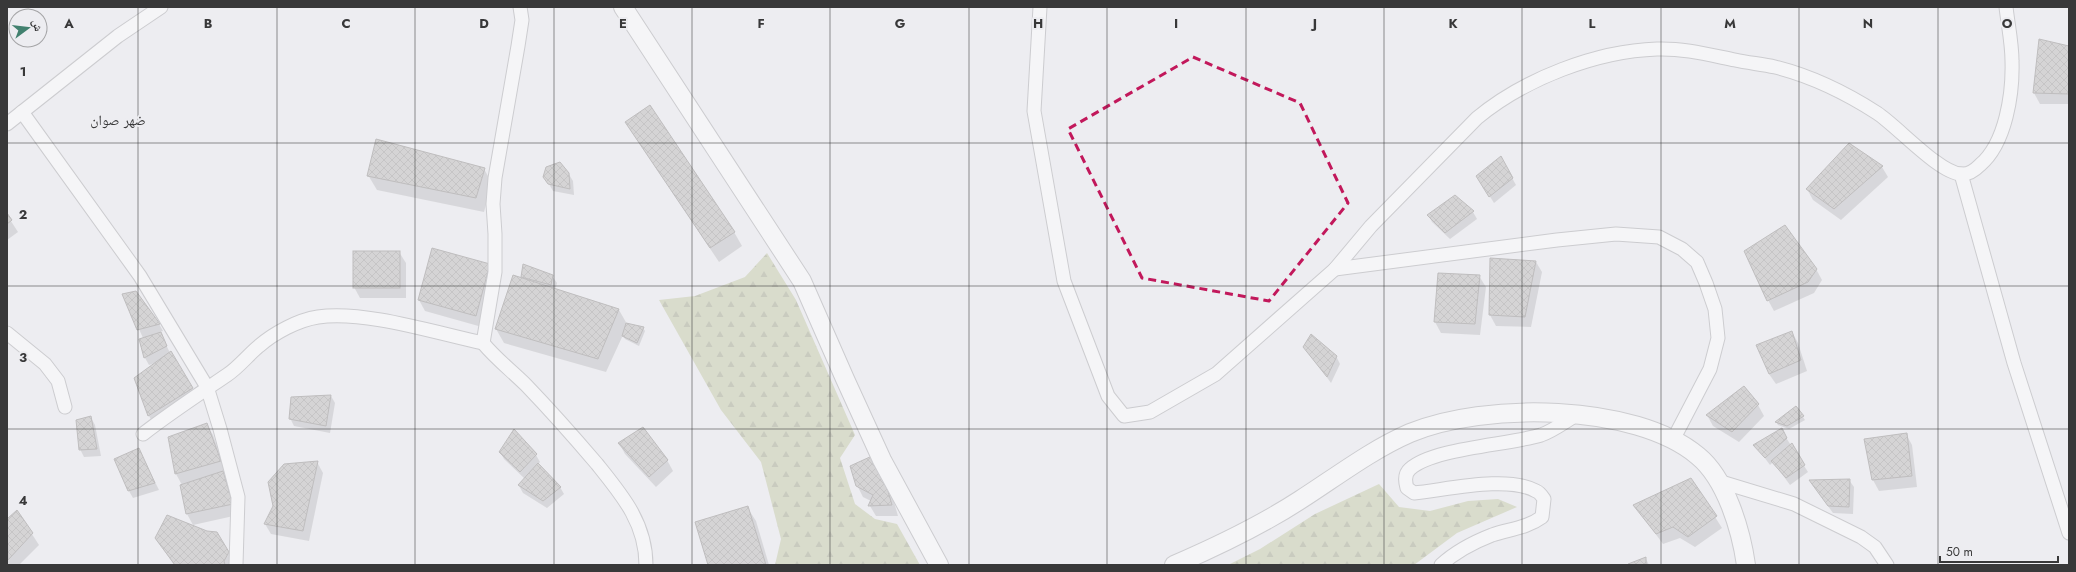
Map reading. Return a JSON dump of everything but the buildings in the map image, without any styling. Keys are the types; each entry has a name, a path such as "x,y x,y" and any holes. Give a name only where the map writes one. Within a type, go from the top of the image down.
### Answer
{"main road":[{"path":"623,7 802,281 882,460 939,565"},
{"path":"1174,565 1245,533 1367,456 1410,433 1455,421 1495,414 1544,412 1578,414 1633,424 1674,438 1699,456 1711,469 1735,516 1746,565"}],"street":[{"path":"7,124 40,96 112,41 161,7"},
{"path":"483,343 495,272 493,204 522,20 520,7"},
{"path":"1040,7 1034,111 1064,281 1108,396 1124,416 1150,412 1216,374 1334,269 1371,226 1477,118 1494,104 1517,90 1573,66 1635,51 1658,49 1715,55 1774,67 1810,78 1831,87 1877,113 1926,155 1961,174 1974,171 1987,160 1998,142 2006,116 2012,60 2006,7"},
{"path":"22,112 140,276 207,387 223,436 238,497 236,565"},
{"path":"1961,174 2014,363 2069,533"},
{"path":"1334,269 1557,240 1616,234 1659,237 1682,249 1697,262 1715,309 1718,338 1710,369 1674,438"},
{"path":"143,434 207,387 228,374 260,345 282,331 318,317 343,317 382,321 483,343 498,361 525,384 565,426 628,503 640,527 646,550 646,565"},
{"path":"7,334 45,364 58,381 65,407"},
{"path":"1441,565 1467,547 1486,538 1534,523 1542,517 1544,500 1537,491 1512,484 1491,484 1414,493 1407,488 1405,478 1409,469 1423,461 1444,455 1542,435 1578,414"},
{"path":"1718,481 1794,504 1861,537 1875,547 1887,565"}],"highlighted area":[{"path":"1193,57 1300,103 1348,203 1269,301 1142,278 1068,129"}],"green space":[{"path":"767,253 796,300 855,435 840,458 855,504 875,519 897,524 920,565 775,565 781,539 761,462 721,410 659,300 695,296 745,277"},
{"path":"1379,484 1399,507 1430,511 1468,501 1498,499 1517,507 1457,533 1414,565 1228,565 1260,549 1315,514"}],"district":[{"name":"ضهر صوان","path":"118,120"}]}
